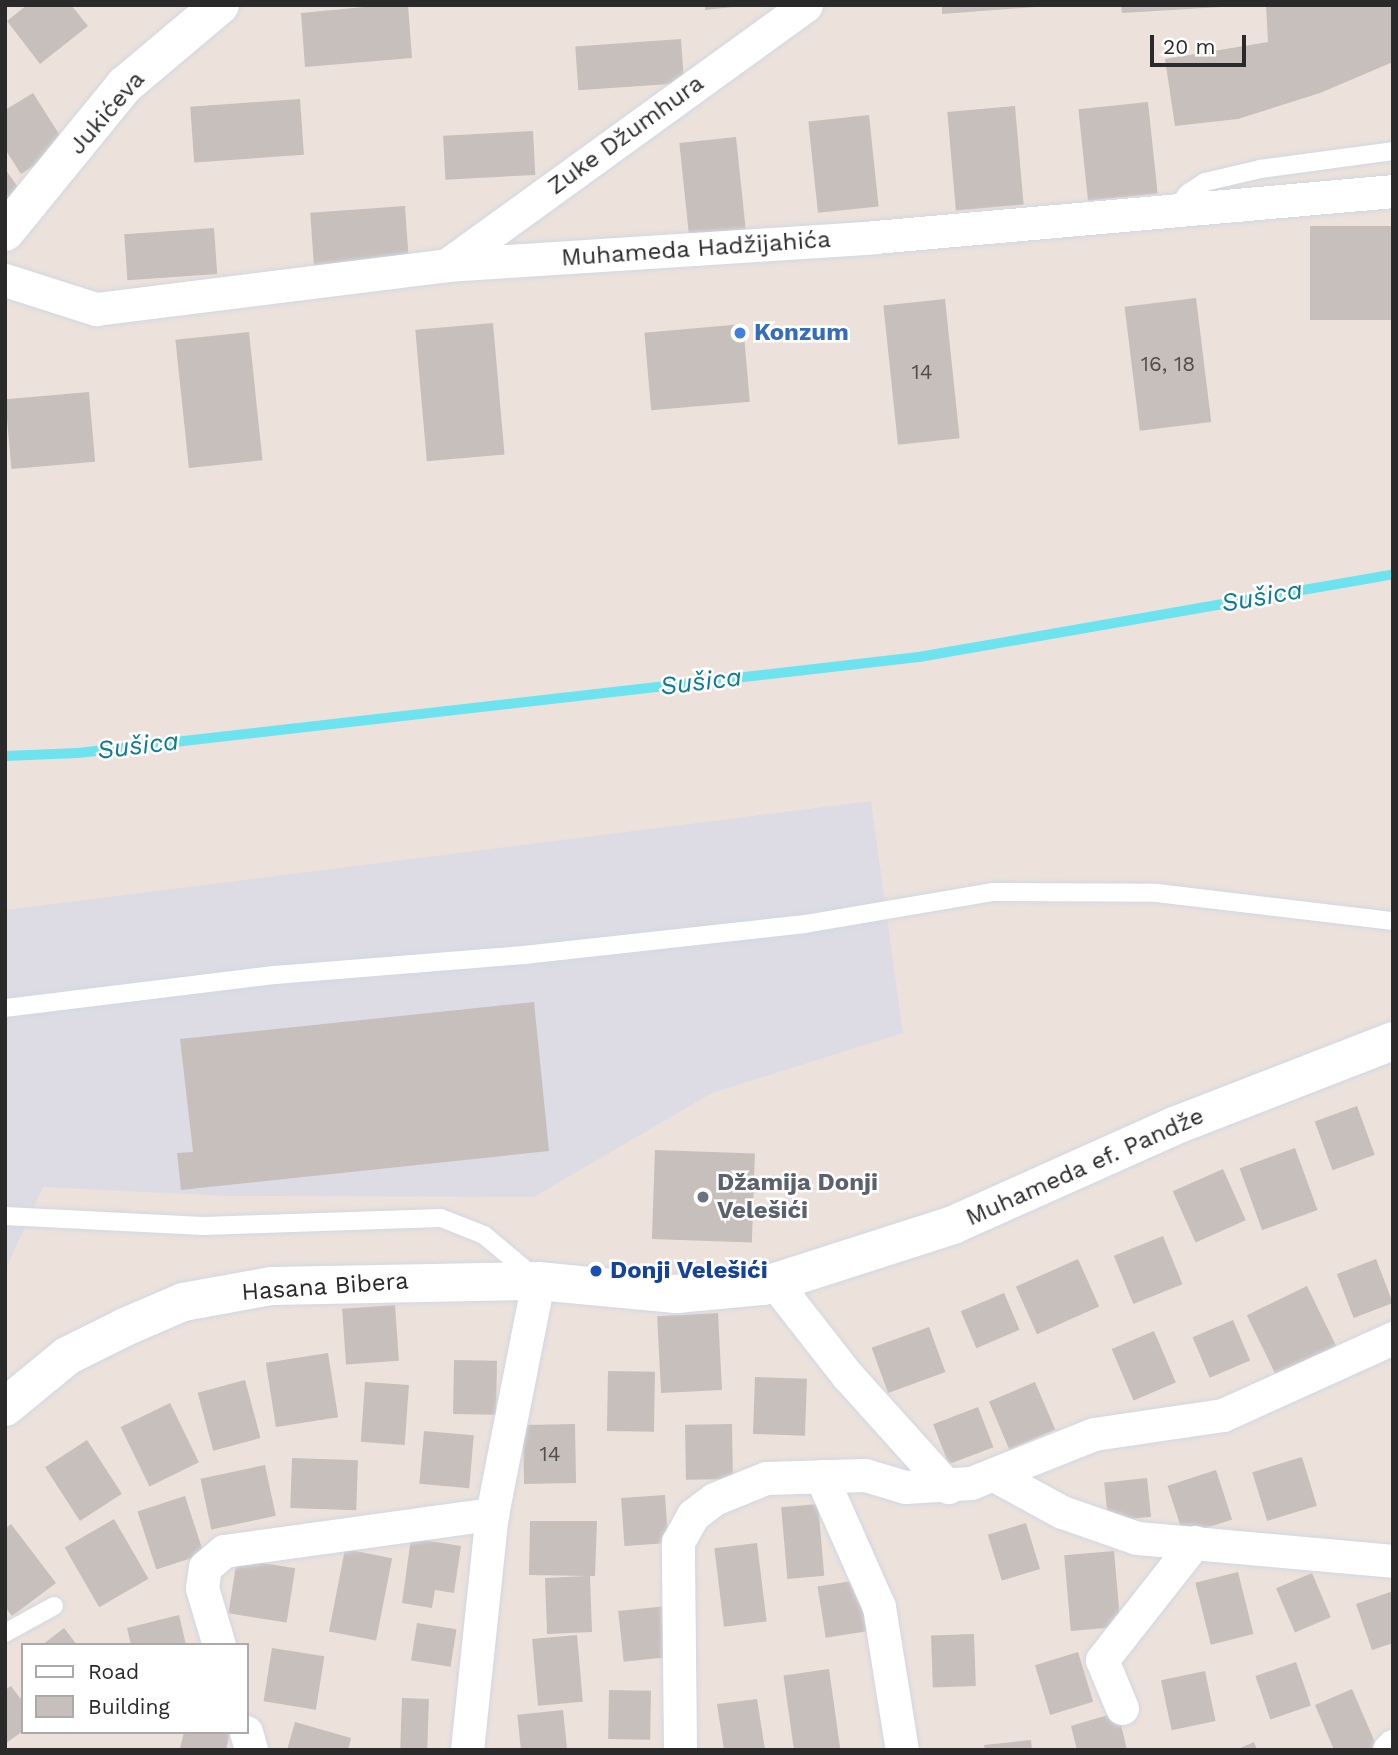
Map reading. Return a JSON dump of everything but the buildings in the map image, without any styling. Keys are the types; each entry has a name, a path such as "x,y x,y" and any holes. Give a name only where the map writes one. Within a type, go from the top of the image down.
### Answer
{"street":[{"name":"Jukićeva","path":"5,232 125,85 220,5"},
{"name":"Zuke Džumhura","path":"447,265 806,5"},
{"name":"Muhameda Hadžijahića","path":"5,281 96,309 447,265 876,237 1393,191"},
{"name":"Muhameda ef. Pandže","path":"676,1294 775,1283 953,1225 1174,1126 1393,1041"},
{"path":"467,1750 492,1514 538,1281"},
{"name":"Hasana Bibera","path":"5,1407 68,1356 183,1302 271,1286 538,1281 676,1294"},
{"path":"775,1283 848,1375 948,1487"},
{"path":"680,1750 678,1542 693,1515 714,1499 766,1478 865,1475 905,1487 948,1487 996,1476 1094,1434 1223,1415 1393,1338"},
{"path":"821,1476 879,1607 902,1750"},
{"path":"996,1476 1062,1512 1137,1538 1393,1560"},
{"path":"218,1643 202,1588 205,1567 224,1551 492,1514"},
{"path":"1122,1708 1102,1660 1195,1542"}],"lane":[{"path":"1176,209 1188,193 1205,182 1260,169 1393,151"},
{"path":"5,1008 275,975 524,955 805,924 993,892 1157,893 1393,921"},
{"path":"5,1216 203,1226 441,1218 484,1235 538,1281"},
{"path":"5,1633 54,1606"}],"shaded area":[{"path":"871,801 903,1033 712,1093 534,1197 226,1196 43,1187 5,1271 5,910"}],"waterway":[{"name":"Sušica","path":"5,756 78,753 919,657 1393,574"}],"place":[{"name":"Konzum","path":"740,333"},
{"name":"Džamija Donji Velešići","path":"703,1197"},
{"name":"Donji Velešići","path":"596,1271"}]}
